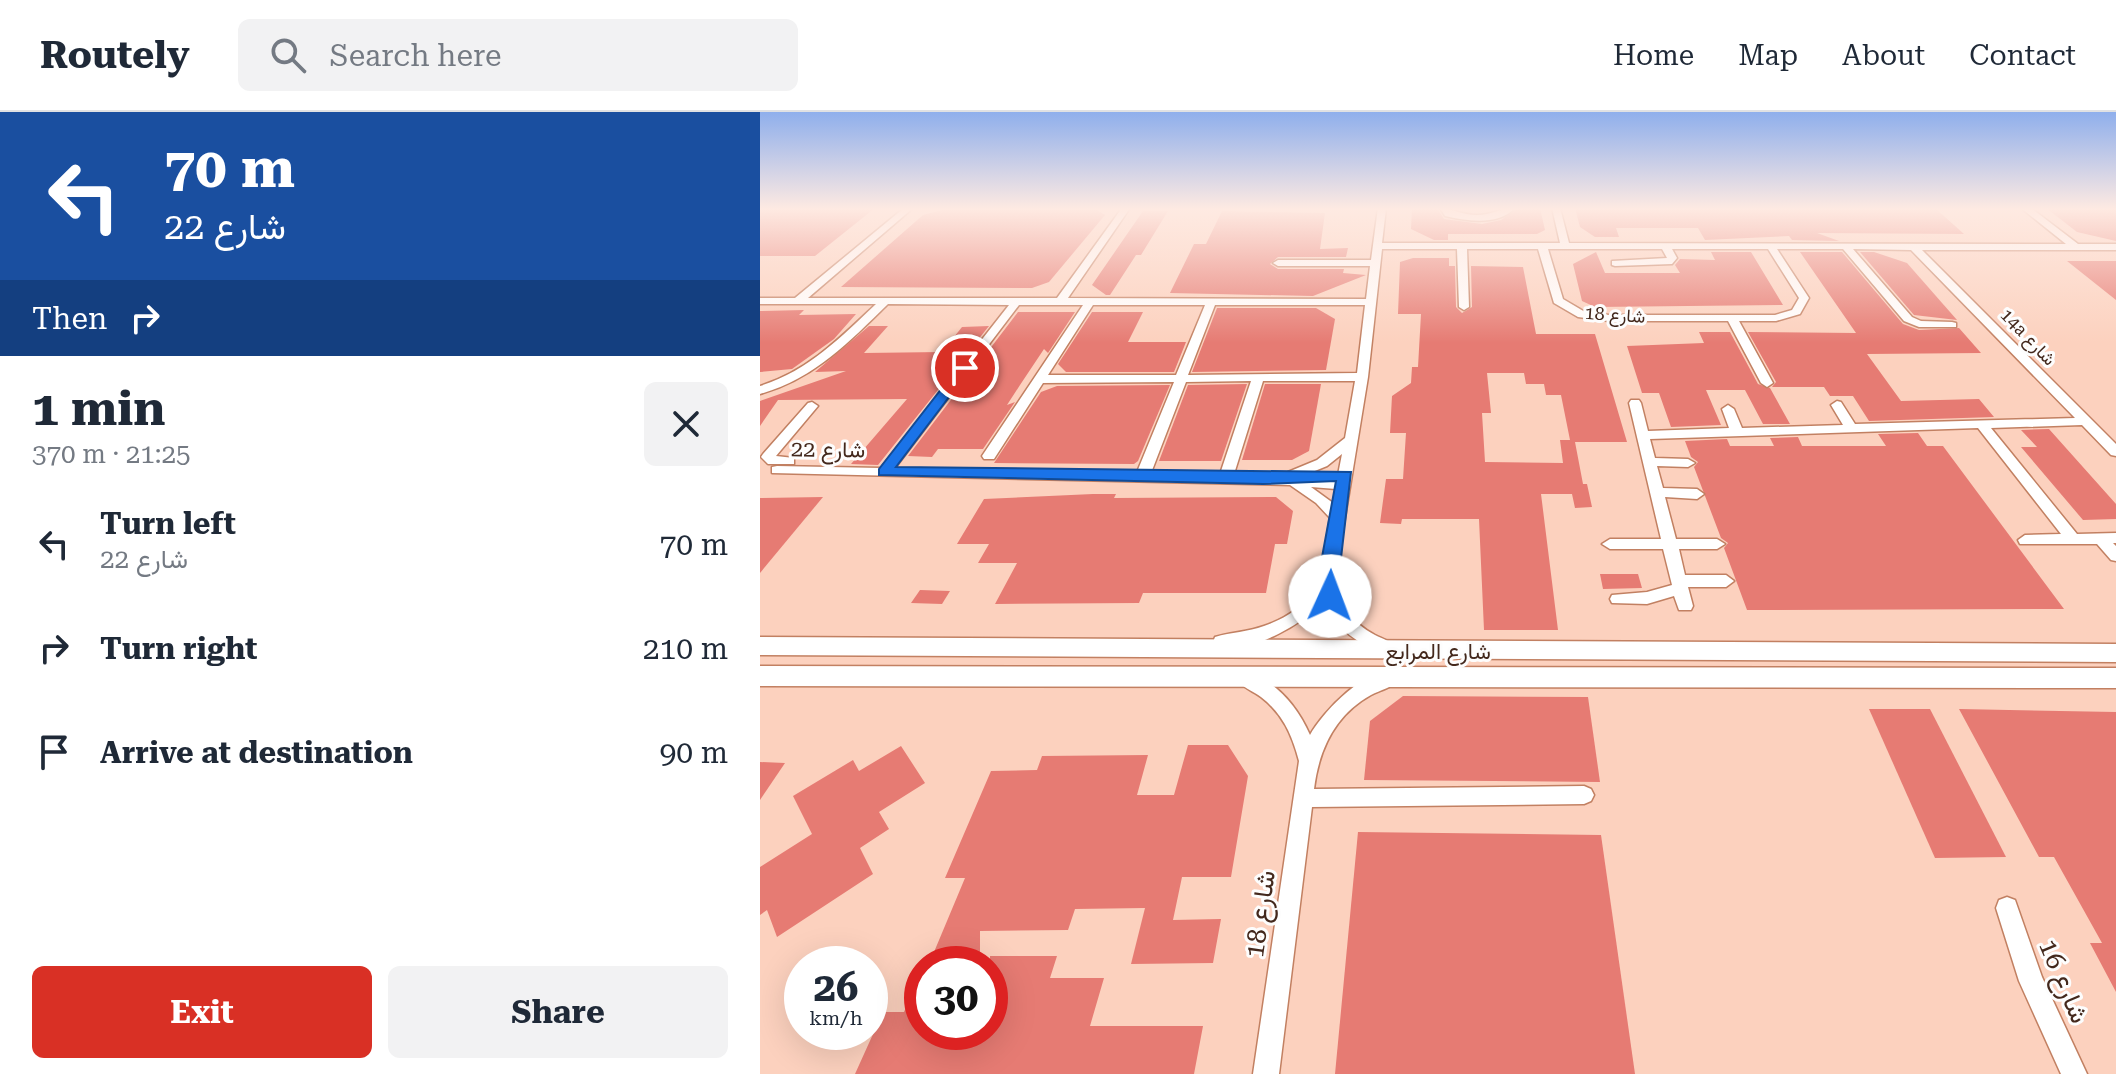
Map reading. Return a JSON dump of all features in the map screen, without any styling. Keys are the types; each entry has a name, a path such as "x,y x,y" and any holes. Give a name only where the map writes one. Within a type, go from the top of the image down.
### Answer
{"main road":[{"name":"شارع المرابع","path":"760,646 2116,653"},
{"name":"شارع المرابع","path":"760,676 2116,678"}],"street":[{"path":"798,301 855,253"},
{"path":"1060,302 1094,253"},
{"path":"1164,649 1256,637 1297,618 1319,595 1327,579 1352,439 1376,253"},
{"path":"1462,253 1464,307"},
{"name":"شارع 18","path":"1544,253 1556,297 1574,312 1609,318 1776,318 1796,312 1803,306 1802,294 1775,253"},
{"path":"1615,263 1669,262 1672,258 1669,253"},
{"path":"1851,253 1908,319 1919,324 1952,325"},
{"name":"14a شارع","path":"1920,253 2116,452"},
{"path":"1278,263 1375,263"},
{"path":"760,301 1371,302"},
{"path":"760,390 787,383 816,366 885,301"},
{"path":"885,472 1016,302"},
{"path":"989,456 1090,302"},
{"path":"1142,477 1211,302"},
{"path":"1732,318 1767,383"},
{"path":"1039,379 1362,377"},
{"path":"1226,478 1258,378"},
{"path":"1635,403 1685,606"},
{"path":"1837,405 1852,430"},
{"path":"812,406 768,457 817,471"},
{"path":"1728,409 1737,433"},
{"path":"1645,435 2085,421"},
{"path":"1982,425 2073,539"},
{"path":"1292,479 1322,463 1352,439"},
{"path":"1650,462 1688,463"},
{"name":"شارع 22","path":"777,470 1344,480"},
{"name":"شارع 22","path":"1292,479 1337,516"},
{"path":"1657,492 1697,494"},
{"path":"2025,540 2108,538 2116,556"},
{"path":"1610,544 1717,544"},
{"path":"1327,579 1333,605 1343,621 1372,642 1397,651"},
{"path":"1618,599 1655,596 1680,584 1726,581"},
{"name":"شارع 18","path":"1266,1074 1308,762 1314,744 1334,713 1364,690 1399,676"},
{"name":"شارع 18","path":"1243,677 1270,692 1290,713 1304,741 1308,762"},
{"path":"1304,798 1584,795"},
{"name":"شارع 16","path":"2007,908 2031,981 2074,1074"}],"path":[{"path":"1297,618 1306,623 1334,625 1343,621"}],"building":[{"path":"760,253 819,253 815,256 760,256"},
{"path":"880,253 1073,253 1049,282 1032,288 841,287"},
{"path":"1114,253 1142,253 1136,255 1110,295 1092,285"},
{"path":"1190,253 1347,253 1346,257 1278,257 1270,264 1278,269 1344,269 1343,273 1366,275 1313,296 1170,293"},
{"path":"1596,253 1605,273 1680,273 1675,265 1680,259 1715,260 1711,253 1752,253 1783,305 1595,307 1582,301 1573,264"},
{"path":"1801,253 1843,253 1903,324 1919,330 1959,328 1981,353 1867,354 1901,401 1979,399 1994,417 1869,421 1853,396 1830,396 1824,387 1772,387 1776,382 1748,332 1856,333"},
{"path":"1861,253 1877,253 1907,263 1957,320 1914,315"},
{"path":"1413,258 1449,258 1449,266 1455,266 1456,307 1462,313 1472,307 1471,266 1523,267 1536,334 1595,334 1627,442 1575,442 1583,484 1587,484 1592,507 1575,508 1572,494 1541,494 1558,630 1484,630 1479,519 1402,519 1401,524 1380,523 1386,479 1403,479 1406,433 1390,433 1392,396 1411,383 1412,367 1418,367 1421,314 1398,314 1400,262","holes":["1487,373 1524,373 1526,384 1544,384 1546,395 1561,395 1570,440 1560,440 1563,463 1485,462 1482,413 1491,413"]},
{"path":"2067,261 2116,261 2116,300"},
{"path":"1217,308 1316,308 1335,319 1326,370 1192,372"},
{"path":"804,310 799,315 856,314 834,339 792,369 760,372 760,311"},
{"path":"1018,312 1075,312 1048,353 1044,349 1007,405 1015,402 983,449 938,449 932,457 908,456"},
{"path":"1092,312 1143,312 1128,342 1186,342 1174,372 1066,372 1058,364"},
{"path":"869,326 888,326 864,353 942,352 962,327 989,326 878,465 851,464 907,399 778,400 760,426 760,401 846,371 815,372"},
{"path":"1699,332 1730,332 1758,384 1770,388 1790,424 1763,424 1745,390 1706,390 1721,425 1671,427 1659,393 1642,393 1627,346 1704,343"},
{"path":"1247,384 1221,461 1159,461 1188,385"},
{"path":"1265,384 1321,384 1309,451 1292,460 1242,460"},
{"path":"1170,385 1134,464 994,463 1041,392 1057,386"},
{"path":"2049,429 2116,504 2116,519 2083,520 2021,447 2037,447 2021,430"},
{"path":"1918,433 1927,446 1943,446 2064,609 1747,610 1724,548 1728,543 1721,538 1694,467 1698,462 1691,457 1685,441 1727,439 1730,446 1774,446 1770,438 1798,437 1802,446 1886,446 1878,434"},
{"path":"1116,494 1114,498 1276,497 1293,511 1287,544 1275,544 1266,593 1143,593 1139,603 995,604 1017,563 978,563 989,544 957,544 984,499"},
{"path":"823,497 760,573 760,498"},
{"path":"1600,574 1638,574 1642,588 1603,589"},
{"path":"920,590 950,591 942,604 911,603"},
{"path":"1403,696 1588,697 1600,782 1364,780 1370,721"},
{"path":"1869,709 1930,709 2006,857 1935,858"},
{"path":"1959,709 2116,712 2116,992 2090,943 2102,943 2054,857 2039,857"},
{"path":"1188,745 1228,745 1248,776 1231,877 1182,877 1173,920 1221,919 1213,963 1131,964 1145,908 1075,909 1068,930 980,931 980,946 937,946 965,878 945,878 991,771 1037,770 1042,756 1148,755 1137,795 1174,795"},
{"path":"901,746 925,783 879,812 889,829 860,848 873,874 777,937 767,910 760,915 760,867 812,834 793,796 853,760 859,771"},
{"path":"760,762 785,763 760,800"},
{"path":"1358,832 1601,835 1635,1074 1335,1074"},
{"path":"1008,956 1057,956 1050,978 1104,978 1090,1026 1203,1026 1194,1074 855,1074 866,1050 888,1050 888,1012 904,1012 904,1050 1008,1050"}],"route":[{"path":"965,368 885,472 1263,479 1345,475 1327,579 1330,596"}]}
